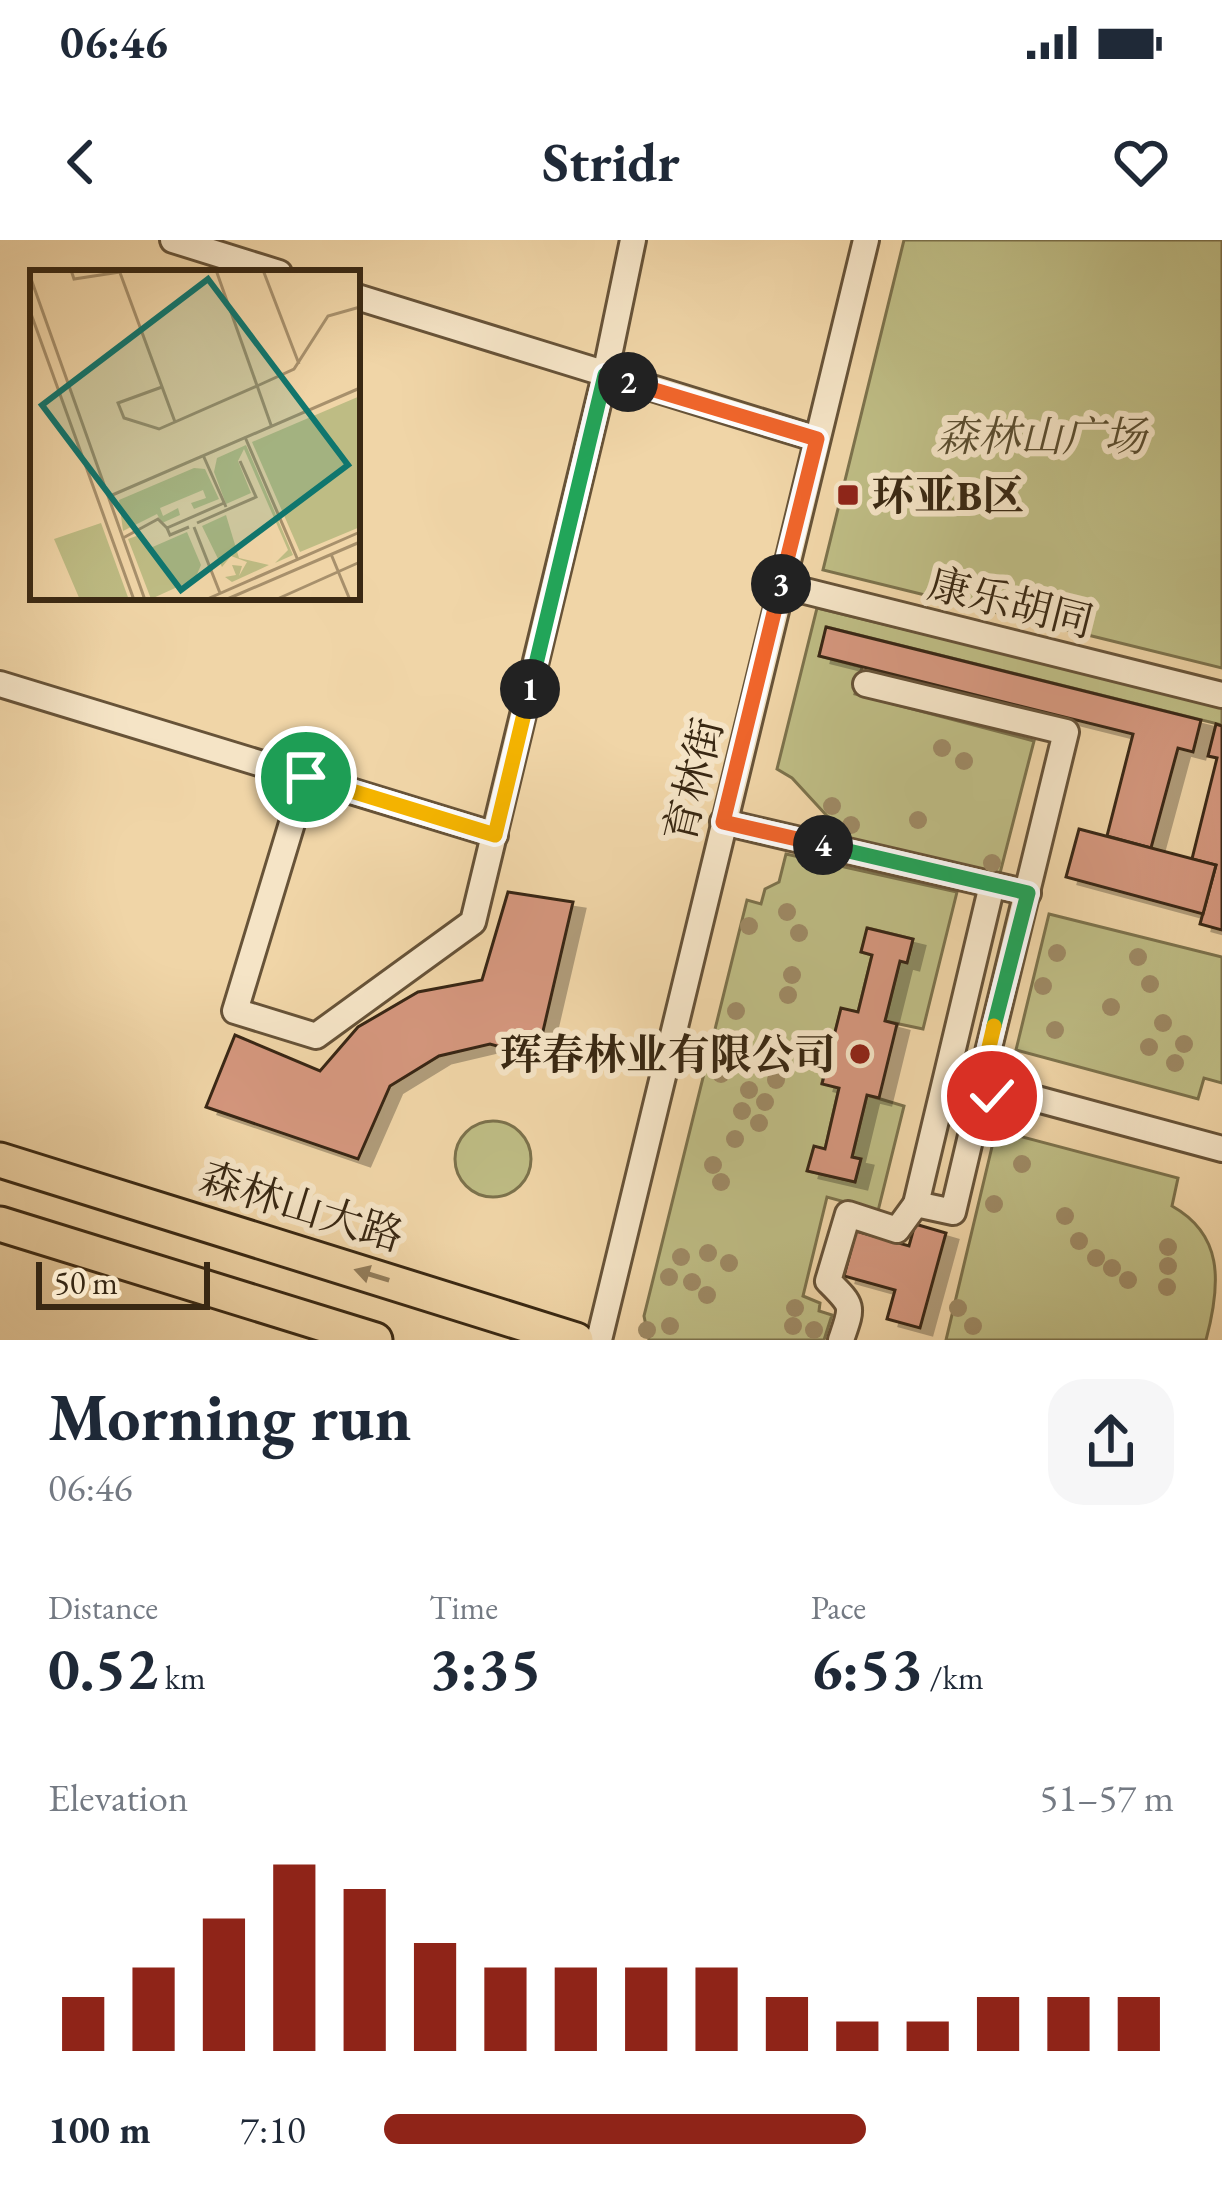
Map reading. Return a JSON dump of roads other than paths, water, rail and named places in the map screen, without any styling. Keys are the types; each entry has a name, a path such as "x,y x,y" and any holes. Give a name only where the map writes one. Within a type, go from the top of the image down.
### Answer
{"main road":[{"name":"森林山大路","path":"0,1160 483,1325 576,1340"},
{"path":"0,1224 375,1340"}],"street":[{"path":"173,240 269,270"},
{"path":"306,777 235,1011 316,1036 473,922 633,240"},
{"name":"育林街","path":"599,1340 866,240"},
{"path":"360,299 817,439"},
{"name":"康乐胡同","path":"781,585 1222,695"},
{"path":"0,684 495,835"},
{"path":"866,684 1066,732 986,1060"},
{"path":"723,822 1028,893"},
{"path":"842,1340 851,1309 848,1297 828,1281 848,1214 897,1230 916,1204 992,885"},
{"path":"916,1204 953,1212 995,1072 986,1060 962,1058 946,1076"},
{"path":"946,1076 954,1100 961,1105 987,1097 1222,1149"}],"place":[{"name":"环亚B区","path":"848,495"},
{"name":"珲春林业有限公司","path":"860,1054"}],"park label":[{"name":"森林山广场","path":"1041,436"}]}
